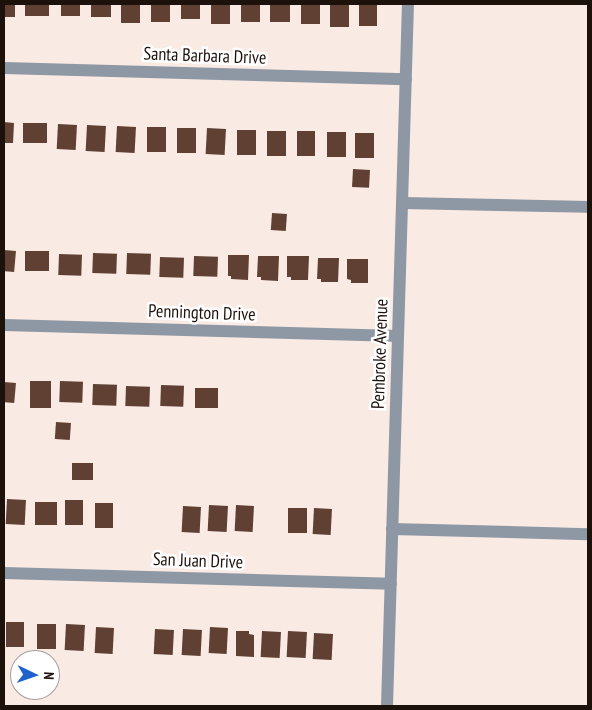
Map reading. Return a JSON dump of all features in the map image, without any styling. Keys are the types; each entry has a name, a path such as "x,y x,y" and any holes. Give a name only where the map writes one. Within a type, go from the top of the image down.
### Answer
{"street":[{"name":"Pembroke Avenue","path":"387,706 408,4"},
{"name":"Santa Barbara Drive","path":"4,68 406,79"},
{"path":"403,203 588,207"},
{"name":"Pennington Drive","path":"4,325 398,336"},
{"path":"392,529 588,534"},
{"name":"San Juan Drive","path":"4,573 391,584"}],"building":[{"path":"4,4 15,4 15,17 4,17"},
{"path":"25,4 49,4 49,16 25,16"},
{"path":"61,4 80,4 80,16 61,16"},
{"path":"91,4 111,4 111,17 91,17"},
{"path":"121,4 140,4 140,23 121,23"},
{"path":"151,4 170,4 170,22 151,22"},
{"path":"181,4 200,4 200,19 181,19"},
{"path":"211,4 230,4 230,24 211,24"},
{"path":"241,4 260,4 260,22 241,22"},
{"path":"270,4 290,4 290,22 270,22"},
{"path":"301,4 320,4 320,24 301,24"},
{"path":"330,4 349,4 349,27 330,27"},
{"path":"359,4 377,4 377,26 359,26"},
{"path":"4,122 14,123 13,143 4,143"},
{"path":"23,123 47,123 47,143 23,143"},
{"path":"58,124 77,125 76,150 57,149"},
{"path":"87,125 106,126 105,152 86,151"},
{"path":"117,126 136,127 135,153 116,152"},
{"path":"147,127 166,127 166,152 147,152"},
{"path":"177,128 196,128 196,153 177,153"},
{"path":"207,128 226,129 225,155 206,154"},
{"path":"237,130 256,130 256,155 237,155"},
{"path":"267,131 286,131 286,156 267,156"},
{"path":"297,131 315,131 315,156 297,156"},
{"path":"327,132 346,132 346,157 327,157"},
{"path":"355,133 374,133 374,158 355,158"},
{"path":"353,169 370,170 369,188 352,187"},
{"path":"272,213 287,214 286,231 271,230"},
{"path":"4,250 16,251 14,272 4,271"},
{"path":"25,251 49,251 49,271 25,271"},
{"path":"93,253 117,254 116,274 92,273"},
{"path":"127,253 151,254 150,275 126,274"},
{"path":"59,254 82,255 81,276 58,275"},
{"path":"228,255 249,255 248,280 231,279 231,276 228,276"},
{"path":"194,256 218,257 217,277 193,276"},
{"path":"258,256 279,256 278,281 261,280 261,277 257,277"},
{"path":"287,256 309,256 308,280 291,280 291,277 287,277"},
{"path":"160,257 184,258 183,278 159,277"},
{"path":"318,258 339,258 338,282 321,282 321,279 317,279"},
{"path":"347,259 368,259 368,283 351,283 351,280 347,279"},
{"path":"30,381 51,381 51,408 30,408"},
{"path":"60,381 83,382 82,403 59,402"},
{"path":"4,382 16,383 14,403 4,402"},
{"path":"93,384 117,385 116,406 92,405"},
{"path":"161,385 184,386 183,407 160,406"},
{"path":"126,386 150,387 149,407 125,406"},
{"path":"195,388 218,388 218,408 195,408"},
{"path":"56,422 71,423 70,440 55,439"},
{"path":"72,463 93,463 93,480 72,480"},
{"path":"7,499 26,500 25,525 6,524"},
{"path":"65,500 83,500 83,525 65,525"},
{"path":"35,502 57,502 57,525 35,525"},
{"path":"95,503 113,503 113,528 95,528"},
{"path":"209,505 228,506 227,532 208,531"},
{"path":"236,505 254,506 253,532 235,531"},
{"path":"183,506 201,507 200,533 182,532"},
{"path":"288,508 307,508 307,533 288,533"},
{"path":"314,508 332,509 331,535 313,534"},
{"path":"6,622 24,622 24,647 6,647"},
{"path":"37,624 56,624 56,649 37,649"},
{"path":"66,624 85,625 84,651 65,650"},
{"path":"96,627 114,628 113,654 95,653"},
{"path":"210,627 228,628 227,654 209,653"},
{"path":"155,629 174,630 173,655 154,654"},
{"path":"183,629 202,630 201,656 182,655"},
{"path":"236,631 249,631 249,634 254,635 254,657 236,656"},
{"path":"262,631 281,632 280,658 261,657"},
{"path":"288,631 307,632 306,658 287,657"},
{"path":"314,633 333,634 332,660 313,659"}]}
